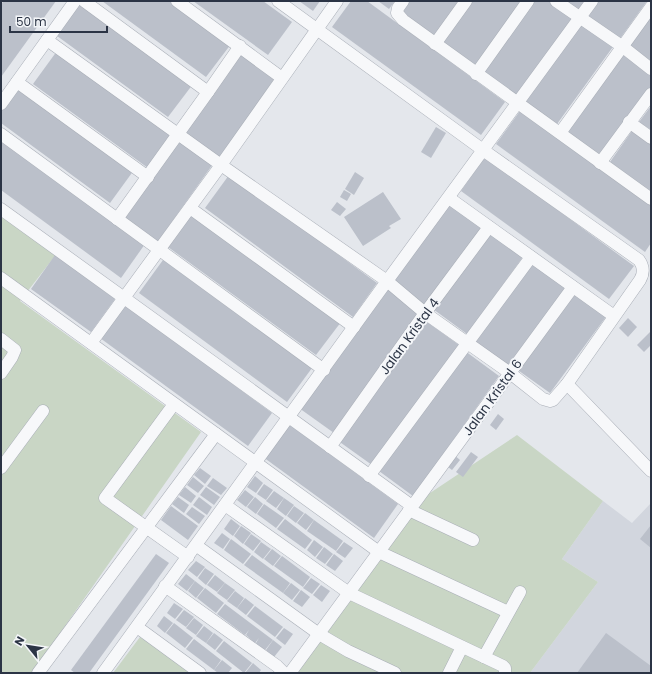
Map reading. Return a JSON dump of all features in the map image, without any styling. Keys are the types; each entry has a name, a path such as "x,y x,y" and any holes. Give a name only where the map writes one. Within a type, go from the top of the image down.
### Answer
{"street":[{"path":"1,104 75,1"},
{"path":"84,1 208,92"},
{"path":"177,1 282,78"},
{"path":"47,40 221,165 387,281 425,313 510,373 543,399 550,401 553,400 567,384 643,275 642,265 639,260 483,150 278,1"},
{"path":"91,343 160,250 337,1"},
{"path":"403,1 398,8 397,13 399,17 651,200"},
{"path":"435,44 466,1"},
{"path":"476,74 528,1"},
{"path":"556,1 623,47 651,69"},
{"path":"108,671 165,586 197,546 289,416 592,1"},
{"path":"560,133 651,7"},
{"path":"117,219 148,178 240,46"},
{"path":"17,82 148,178"},
{"path":"600,163 651,94"},
{"path":"629,122 651,138"},
{"path":"1,134 324,370"},
{"path":"449,198 614,316"},
{"path":"190,208 354,327"},
{"path":"1,209 289,416 411,508 473,540"},
{"name":"Jalan Kristal 4","path":"330,447 425,313 489,227"},
{"path":"369,476 531,257"},
{"path":"1,278 379,552 508,612"},
{"name":"Jalan Kristal 6","path":"290,673 573,287"},
{"path":"1,339 15,350 1,373"},
{"path":"567,384 651,471"},
{"path":"174,404 105,498 188,557"},
{"path":"1,468 43,411"},
{"path":"38,673 216,434"},
{"path":"226,505 349,593 503,666 505,668 505,673"},
{"path":"197,546 319,634 348,651 395,673"},
{"path":"165,586 277,666 284,673"},
{"path":"484,657 520,592"},
{"path":"138,626 200,673"},
{"path":"449,673 462,646"}],"shaded area":[{"path":"603,501 632,523 651,503 651,673 530,673 598,582 562,559"}],"green space":[{"path":"1,210 58,252 20,301 201,432 32,673 1,673"},
{"path":"517,435 603,501 562,559 598,582 530,673 292,673 415,503"},
{"path":"140,637 193,673 113,673"}],"building":[{"path":"4,1 56,1 1,77 1,4"},
{"path":"77,1 193,84 168,117 53,33"},
{"path":"102,1 172,1 231,44 206,77"},
{"path":"193,1 263,1 292,22 268,55"},
{"path":"299,1 320,1 313,11"},
{"path":"351,1 367,1 505,102 481,135 332,27"},
{"path":"378,1 395,1 389,9"},
{"path":"406,1 459,1 433,37 398,12"},
{"path":"471,1 523,1 475,68 440,43"},
{"path":"534,1 550,1 574,18 516,98 482,73"},
{"path":"566,1 586,1 579,10"},
{"path":"595,1 647,1 619,40 585,15"},
{"path":"651,12 651,61 628,44"},
{"path":"580,19 615,44 557,124 522,99"},
{"path":"57,51 172,135 148,168 33,84"},
{"path":"240,52 276,76 221,158 185,134"},
{"path":"622,53 651,74 651,86 599,158 564,133"},
{"path":"19,86 134,170 110,203 1,123 1,111"},
{"path":"651,106 651,130 639,122"},
{"path":"520,111 651,206 651,243 645,252 496,144"},
{"path":"436,127 446,133 431,158 421,152"},
{"path":"634,128 651,141 651,192 610,162"},
{"path":"1,139 145,244 121,278 1,190"},
{"path":"179,139 213,164 156,244 121,219"},
{"path":"485,157 634,266 609,299 461,191"},
{"path":"355,172 364,178 354,195 345,189"},
{"path":"229,175 377,283 353,317 205,208"},
{"path":"344,190 351,194 347,201 340,197"},
{"path":"383,192 401,219 389,226 391,228 363,246 344,217"},
{"path":"449,201 484,226 426,306 392,281"},
{"path":"337,202 346,209 340,216 331,210"},
{"path":"192,214 341,322 316,355 168,247"},
{"path":"490,229 525,254 467,334 433,309"},
{"path":"55,255 115,299 91,332 31,289"},
{"path":"163,260 312,368 287,402 139,293"},
{"path":"531,262 566,287 508,367 473,342"},
{"path":"386,288 420,313 334,433 299,408"},
{"path":"573,288 608,314 550,393 515,368"},
{"path":"124,304 272,413 248,446 100,338"},
{"path":"628,318 637,327 628,337 619,328"},
{"path":"424,320 459,345 372,465 337,440"},
{"path":"650,332 651,345 644,352 637,345"},
{"path":"465,351 499,376 413,496 379,471"},
{"path":"498,414 504,419 496,430 490,425"},
{"path":"287,423 398,504 374,538 263,457"},
{"path":"471,452 478,457 463,477 456,472"},
{"path":"452,453 460,460 452,470 444,464"},
{"path":"200,468 211,476 205,484 194,475"},
{"path":"255,476 263,483 256,493 247,487"},
{"path":"193,477 204,486 198,493 187,485"},
{"path":"213,478 227,488 221,495 207,486"},
{"path":"264,484 273,490 266,500 257,494"},
{"path":"185,487 196,496 191,503 179,495"},
{"path":"206,487 220,497 214,505 200,495"},
{"path":"245,490 254,497 246,507 237,500"},
{"path":"274,491 284,498 276,508 266,501"},
{"path":"178,497 189,505 184,513 172,504"},
{"path":"199,497 212,507 207,515 193,505"},
{"path":"255,497 263,504 256,514 247,507"},
{"path":"284,498 294,505 286,516 277,509"},
{"path":"264,504 284,518 276,528 257,514"},
{"path":"171,506 198,526 188,540 161,520"},
{"path":"294,506 304,513 296,523 287,516"},
{"path":"192,507 205,516 199,524 186,514"},
{"path":"305,513 314,520 306,530 297,523"},
{"path":"231,519 240,526 233,536 224,529"},
{"path":"285,519 312,540 305,549 277,529"},
{"path":"314,520 343,541 336,551 307,531"},
{"path":"651,525 651,548 640,539"},
{"path":"241,526 251,533 243,544 234,536"},
{"path":"222,533 230,539 223,549 214,543"},
{"path":"251,534 261,541 253,551 244,544"},
{"path":"231,539 251,554 243,564 224,550"},
{"path":"314,540 323,547 315,557 307,550"},
{"path":"261,542 271,549 263,559 254,552"},
{"path":"344,542 353,548 345,558 336,552"},
{"path":"324,547 333,554 325,564 316,558"},
{"path":"272,549 281,556 273,566 264,559"},
{"path":"156,554 169,563 89,673 75,673 71,670"},
{"path":"334,554 343,561 335,571 326,565"},
{"path":"252,555 290,583 283,593 244,565"},
{"path":"282,556 310,577 303,587 274,566"},
{"path":"196,561 205,567 197,577 188,570"},
{"path":"205,568 214,574 206,585 198,578"},
{"path":"186,574 195,581 187,591 178,584"},
{"path":"215,575 225,583 217,592 207,585"},
{"path":"311,578 320,584 312,594 303,588"},
{"path":"195,581 204,588 196,598 188,591"},
{"path":"225,583 235,590 227,600 217,593"},
{"path":"291,583 300,590 292,600 283,593"},
{"path":"321,585 330,591 322,602 313,595"},
{"path":"205,588 224,603 216,613 197,598"},
{"path":"301,590 310,597 302,607 293,601"},
{"path":"235,591 244,598 237,608 227,601"},
{"path":"245,598 254,605 246,615 237,608"},
{"path":"174,603 183,609 175,619 167,613"},
{"path":"225,604 273,640 265,650 256,643 259,638 255,643 246,635 249,630 245,635 217,614"},
{"path":"255,606 283,627 275,637 247,616"},
{"path":"184,610 194,617 186,627 176,620"},
{"path":"164,616 173,623 165,633 157,626"},
{"path":"194,618 203,625 196,635 186,628"},
{"path":"174,623 193,638 185,648 166,633"},
{"path":"204,626 213,633 206,643 196,636"},
{"path":"284,628 293,634 285,645 276,638"},
{"path":"214,633 223,640 215,650 206,643"},
{"path":"606,633 651,666 651,673 577,673"},
{"path":"194,639 221,660 214,670 186,649"},
{"path":"273,640 282,647 274,657 266,650"},
{"path":"224,641 252,663 244,673 216,651"},
{"path":"222,660 232,668 228,673 218,673 214,670"},
{"path":"253,663 261,670 259,673 245,673"}]}
